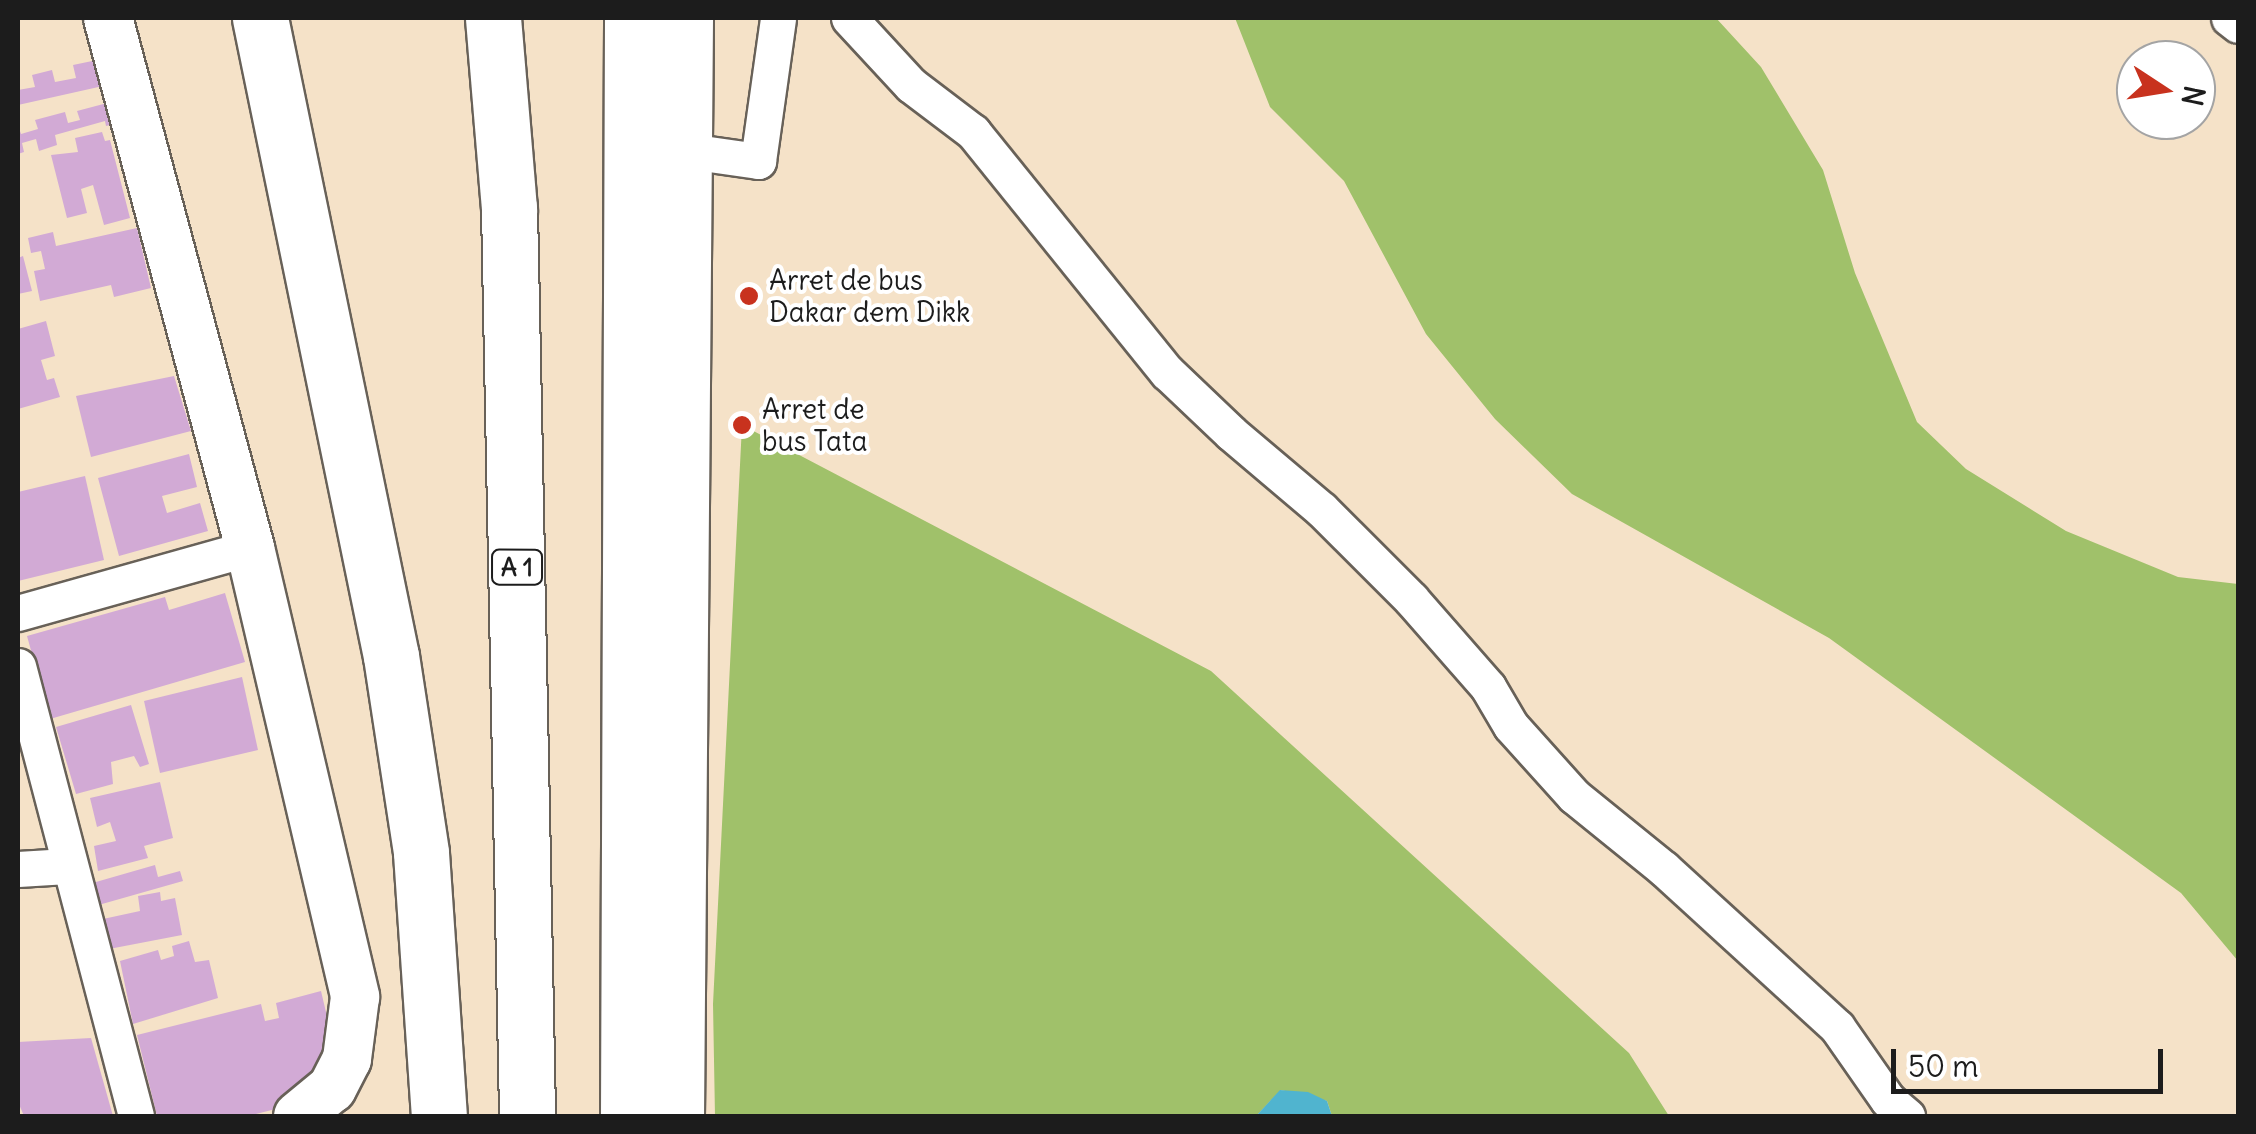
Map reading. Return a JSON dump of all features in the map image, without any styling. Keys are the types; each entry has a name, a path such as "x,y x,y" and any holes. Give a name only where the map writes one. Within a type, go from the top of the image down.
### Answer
{"highway":[{"path":"232,18 320,306"},
{"path":"260,18 388,637 421,853 439,1116"},
{"name":"A 1","path":"493,18 509,208 527,1116"},
{"path":"628,1116 632,18"},
{"path":"676,1116 685,18"}],"street":[{"path":"108,18 250,548 355,997 348,1059 332,1088 298,1116"},
{"path":"681,150 758,161 778,18"},
{"path":"849,18 911,85 973,132 1167,372 1231,433 1322,510 1412,599 1488,686 1511,726 1574,796 1664,869 1837,1027 1888,1100 1907,1116"},
{"path":"2230,18 2238,24"},
{"path":"18,614 250,548"},
{"path":"18,666 67,866 136,1116"},
{"path":"18,869 67,866"}],"green space":[{"path":"1235,18 1716,18 1761,67 1823,170 1855,273 1917,422 1966,469 2066,531 2178,577 2238,584 2238,961 2181,893 1829,638 1572,494 1495,419 1426,334 1344,181 1270,107"},
{"path":"742,425 1211,671 1629,1053 1669,1116 1332,1116 1327,1101 1281,1090 1256,1116 715,1116 713,1004"}],"water":[{"path":"1280,1090 1308,1092 1327,1101 1332,1116 1256,1116"}],"building":[{"path":"97,60 103,86 18,105 18,90 35,87 32,75 52,70 55,82 76,78 73,65"},
{"path":"111,102 117,123 106,126 105,121 55,135 57,145 39,151 36,139 22,143 24,152 18,154 18,125 21,134 38,129 35,120 65,112 68,123 80,120 77,111"},
{"path":"102,132 105,141 110,140 130,218 104,225 93,185 81,189 87,213 67,218 51,155 78,152 75,138"},
{"path":"137,228 151,288 114,297 111,285 40,301 34,271 45,269 41,251 31,253 28,238 53,232 56,246"},
{"path":"23,256 32,291 18,294 18,258"},
{"path":"46,321 55,356 41,360 47,380 54,378 60,397 18,409 18,329"},
{"path":"174,376 191,431 91,457 76,396"},
{"path":"189,454 197,487 162,496 167,513 200,503 208,531 119,556 98,478"},
{"path":"85,476 104,560 18,581 18,492"},
{"path":"225,593 245,662 50,719 27,636 165,597 169,610"},
{"path":"242,677 258,750 160,773 144,701"},
{"path":"131,705 149,764 140,767 134,756 111,762 113,784 76,794 56,727"},
{"path":"160,782 173,838 144,846 148,858 98,871 94,846 116,841 110,822 97,827 90,798"},
{"path":"155,865 158,877 180,871 183,881 95,906 89,884"},
{"path":"160,892 161,901 175,898 182,935 109,949 103,919 140,911 138,896"},
{"path":"189,941 195,962 209,960 218,998 133,1024 120,961 158,950 161,960 174,956 172,946"},
{"path":"321,991 338,1063 313,1069 319,1098 248,1116 157,1116 137,1035 261,1004 265,1021 279,1018 276,1003"},
{"path":"91,1038 113,1116 24,1116 18,1102 18,1042"}],"place":[{"name":"Arret de bus Dakar dem Dikk","path":"749,296"},
{"name":"Arret de bus Tata","path":"742,425"}]}
